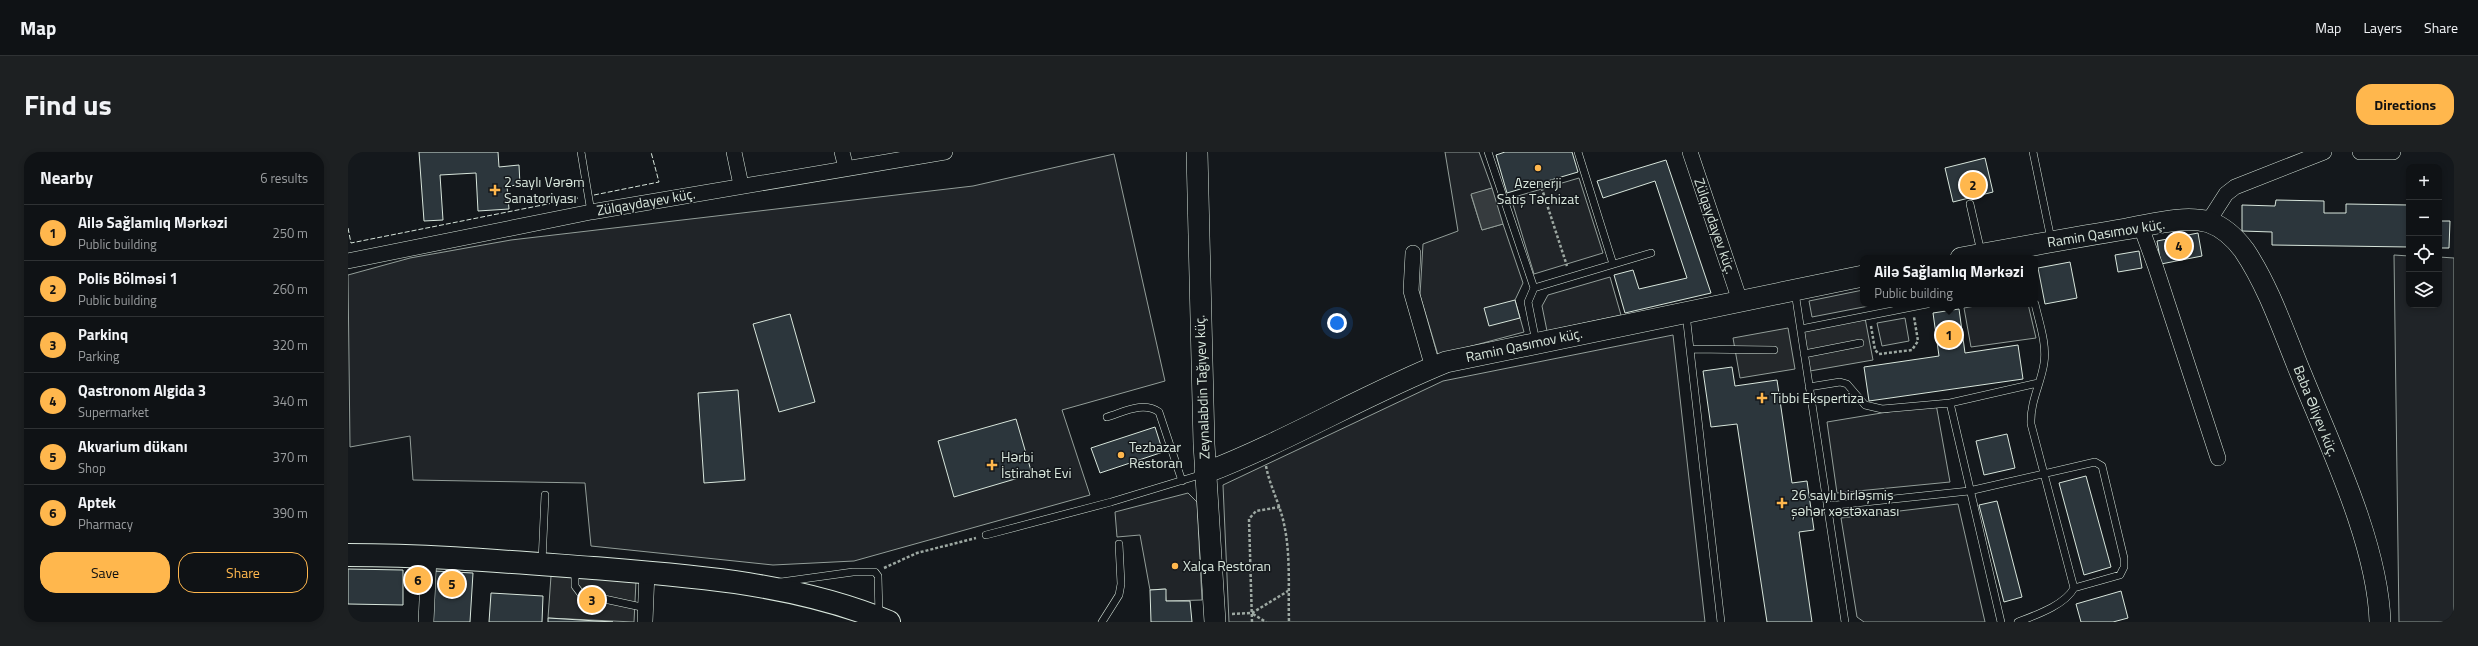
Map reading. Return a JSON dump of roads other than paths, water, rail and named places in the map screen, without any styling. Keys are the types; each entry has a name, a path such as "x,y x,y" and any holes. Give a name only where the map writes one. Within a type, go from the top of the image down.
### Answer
{"main road":[{"path":"348,555 428,556 542,564 648,572 759,585 816,598 882,621"}],"street":[{"path":"734,152 741,185"},
{"path":"842,152 846,168"},
{"name":"Zülqaydayev küç.","path":"348,261 591,212 741,185 945,152"},
{"name":"Zeynalabdin Tağıyev küç.","path":"1197,152 1205,473 1222,618"},
{"name":"Zülqaydayev küç.","path":"1690,152 1740,301"},
{"path":"2208,222 2226,194 2235,187 2324,152"},
{"path":"2360,152 2392,152"},
{"name":"Ramin Qasımov küç.","path":"1976,255 2024,249 2052,242 2182,221 2208,222"},
{"name":"Baba Əliyev küç.","path":"2208,222 2223,229 2244,250 2278,318 2356,515 2376,585 2380,622"},
{"path":"2141,227 2156,268 2218,458"},
{"path":"1414,253 1411,291 1433,368"},
{"name":"Ramin Qasımov küç.","path":"1205,473 1244,458 1412,376 1461,358 1860,277"},
{"path":"426,622 428,556"},
{"path":"646,615 648,572"}],"lane":[{"path":"581,152 591,212"},
{"path":"1488,152 1534,288 1528,302 1536,342"},
{"path":"1578,152 1613,264"},
{"path":"2033,152 2052,242"},
{"path":"1970,204 1981,254"},
{"path":"1534,288 1651,253"},
{"path":"1794,289 1845,622"},
{"path":"1801,329 1912,307"},
{"path":"2018,622 2062,601 2070,596 2074,588 2031,424 2030,409 2044,364 2045,354 2036,307"},
{"path":"1686,312 1721,622"},
{"path":"1804,354 1860,342"},
{"path":"1690,348 1774,350"},
{"path":"1809,387 1840,382 1846,384 1865,405 1874,409 1950,403 2038,383"},
{"path":"1950,403 1969,491 2001,622"},
{"path":"1107,418 1144,406 1151,407 1159,412 1182,481"},
{"path":"1827,506 1969,491 2095,462 2102,466 2124,558 2124,567 2120,575 2074,588"},
{"path":"986,535 1182,481 1205,473"},
{"path":"542,564 545,495"},
{"path":"1102,622 1119,595 1121,584 1119,544"},
{"path":"575,567 575,586 581,594 646,615"},
{"path":"759,585 853,572 875,572 878,576 882,621"}],"place":[{"name":"Azenerji Satış Təchizat","path":"1538,168"},
{"name":"Polis Bölməsi 1","path":"1973,185"},
{"name":"2 saylı Vərəm Sanatoriyası","path":"495,190"},
{"name":"Qastronom Algida 3","path":"2179,246"},
{"name":"Ailə Sağlamlıq Mərkəzi","path":"1949,335"},
{"name":"Tibbi Ekspertiza","path":"1762,398"},
{"name":"Tezbazar Restoran","path":"1121,455"},
{"name":"Hərbi İstirahət Evi","path":"992,465"},
{"name":"26 saylı birləşmiş şəhər xəstəxanası","path":"1782,503"},
{"name":"Xalça Restoran","path":"1175,566"},
{"name":"Aptek","path":"418,580"},
{"name":"Akvarium dükanı","path":"452,584"},
{"name":"Parkinq","path":"592,600"}]}
